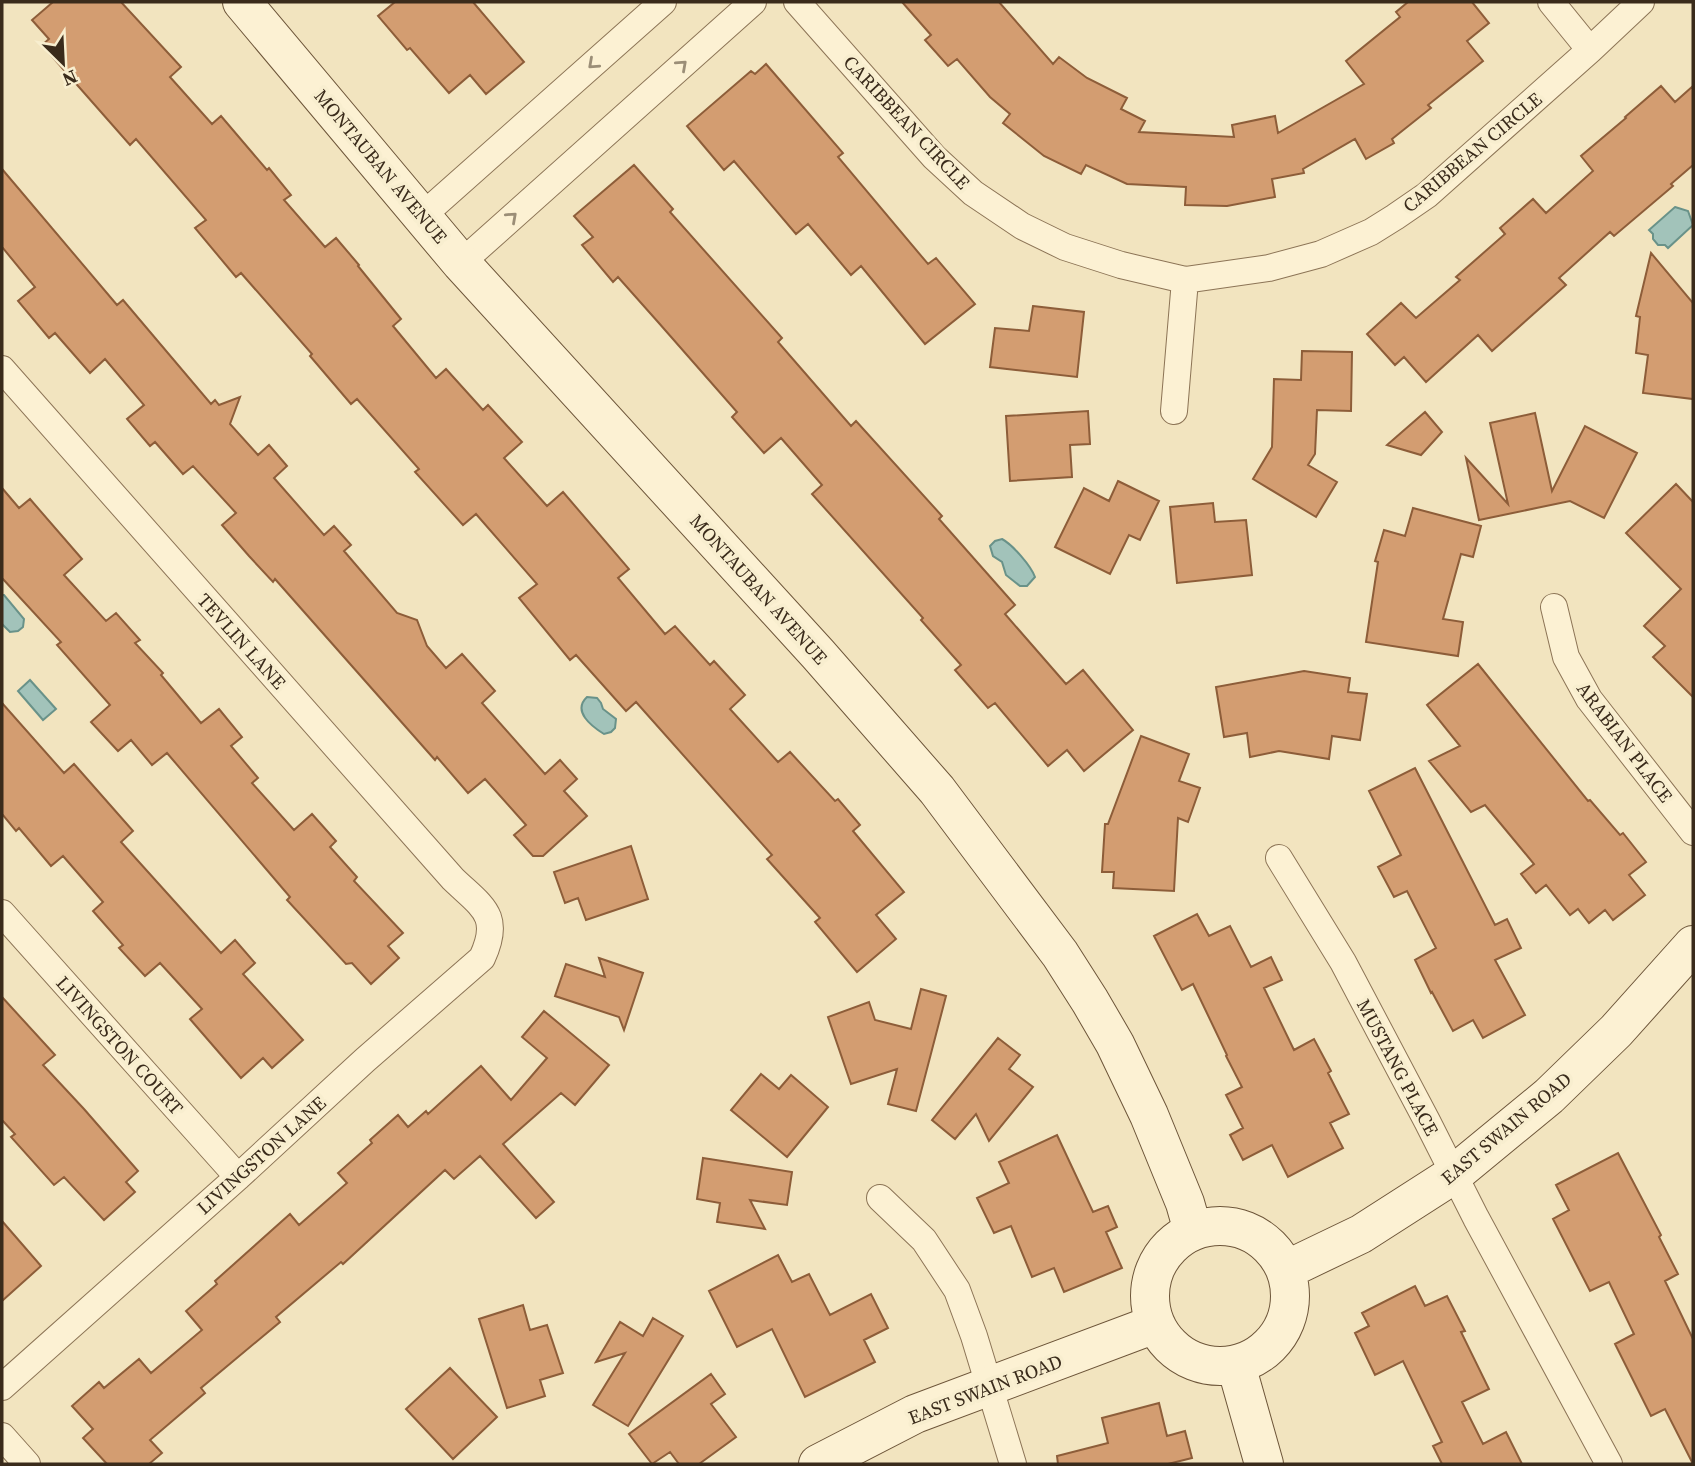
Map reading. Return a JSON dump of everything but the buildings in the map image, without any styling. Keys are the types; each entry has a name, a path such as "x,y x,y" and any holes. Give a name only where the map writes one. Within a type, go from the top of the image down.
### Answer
{"street":[{"name":"MONTAUBAN AVENUE","path":"242,2 461,262 818,654 937,790 1060,954 1115,1044 1154,1126 1185,1203 1193,1231"},
{"path":"422,216 663,2"},
{"path":"461,262 753,2"},
{"name":"CARIBBEAN CIRCLE","path":"797,2 934,157 973,193 1022,226 1065,247 1121,265 1185,279 1269,268 1321,254 1371,232 1427,195 1641,2"},
{"path":"1551,2 1590,50"},
{"path":"1174,411 1185,279"},
{"name":"TEVLIN LANE","path":"2,369 453,879 485,909"},
{"name":"ARABIAN PLACE","path":"1554,607 1566,657 1589,699 1693,832"},
{"name":"MUSTANG PLACE","path":"1279,858 1343,962 1453,1175 1609,1464"},
{"name":"LIVINGSTON LANE","path":"2,1387 482,958 490,940 490,925 485,909"},
{"name":"LIVINGSTON COURT","path":"2,913 238,1177"},
{"name":"EAST SWAIN ROAD","path":"1286,1270 1361,1234 1453,1175 1549,1096 1616,1031 1693,945"},
{"path":"880,1198 924,1240 957,1290 1013,1464"},
{"path":"1215,1226 1237,1227 1258,1236 1275,1251 1286,1270 1291,1294 1288,1318 1276,1339 1258,1355 1236,1365 1212,1366 1188,1359 1169,1345 1156,1324 1150,1303 1152,1280 1160,1260 1174,1243 1193,1231 1215,1226"},
{"name":"EAST SWAIN ROAD","path":"818,1464 915,1414 1156,1324"},
{"path":"1236,1365 1264,1464"},
{"path":"2,1436 27,1464"}],"water":[{"path":"1675,207 1688,211 1693,225 1668,248 1658,245 1649,230"},
{"path":"1002,539 1033,572 1035,577 1027,586 1020,586 1006,575 1002,562 993,556 990,546"},
{"path":"2,595 24,619 23,627 18,631 10,632 2,624"},
{"path":"30,680 56,709 43,720 18,691"},
{"path":"587,697 597,698 603,709 616,719 615,728 611,732 604,734 585,718 582,708"}]}
